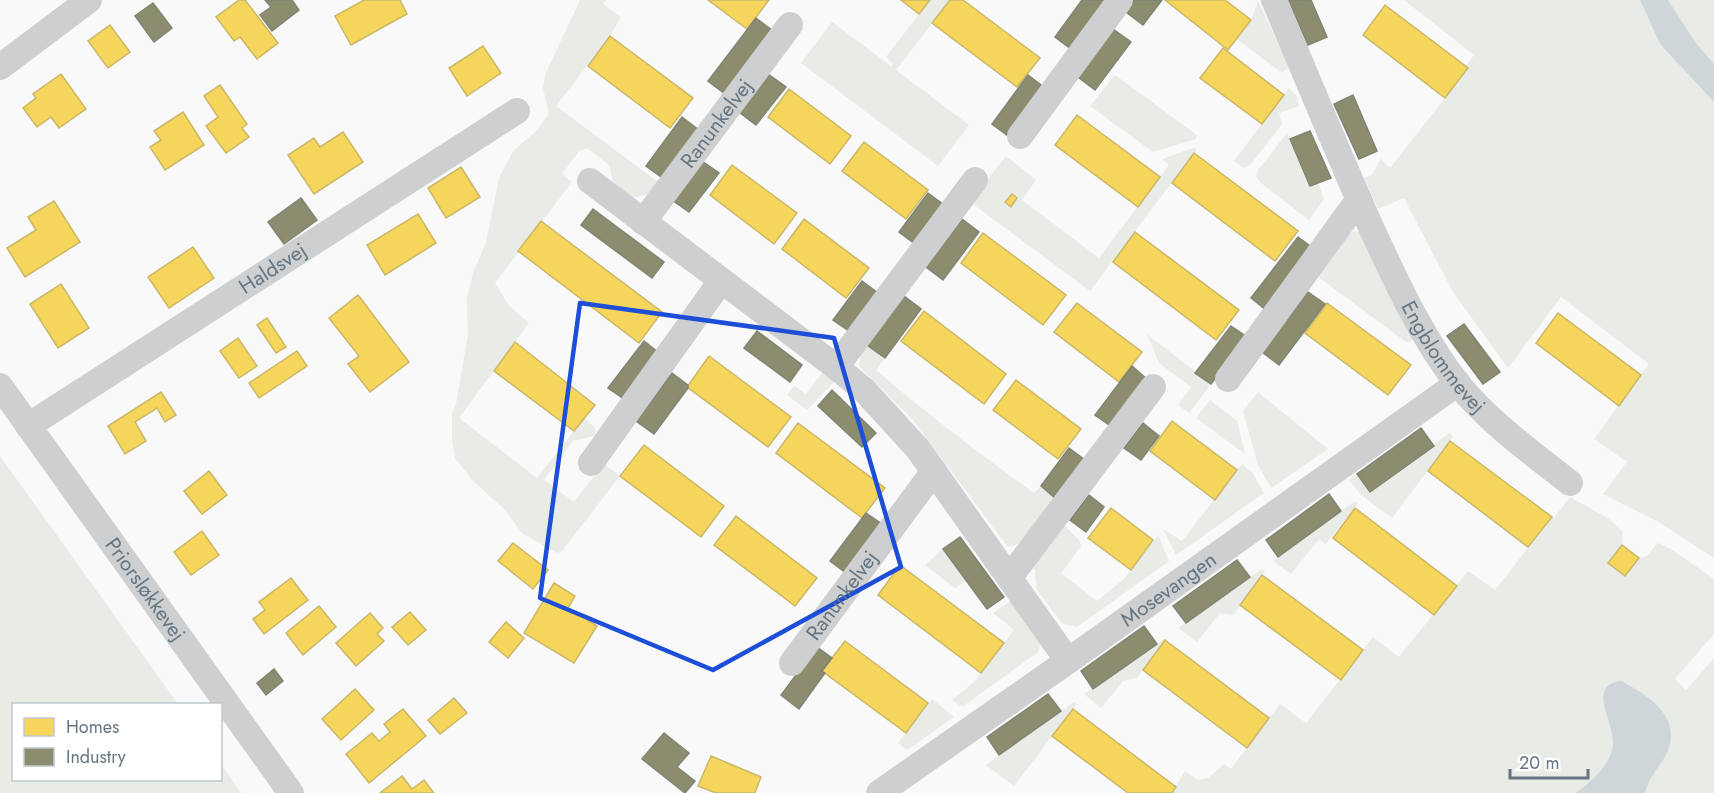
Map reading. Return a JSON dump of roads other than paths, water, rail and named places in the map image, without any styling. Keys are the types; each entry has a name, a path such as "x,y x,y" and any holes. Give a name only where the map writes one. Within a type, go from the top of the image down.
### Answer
{"street":[{"path":"0,67 89,0"},
{"path":"1020,136 1120,0"},
{"name":"Engblommevej","path":"1274,0 1394,278 1426,336 1458,383 1506,433 1570,483"},
{"name":"Ranunkelvej","path":"643,222 790,25"},
{"name":"Haldsvej","path":"28,426 517,111"},
{"path":"836,367 975,180"},
{"path":"590,181 864,390 918,449 1068,661"},
{"path":"1228,379 1359,200"},
{"path":"591,463 721,280"},
{"name":"Mosevangen","path":"879,793 1458,383"},
{"name":"Priorsløkkevej","path":"0,386 291,793"},
{"path":"1010,577 1153,387"},
{"name":"Ranunkelvej","path":"792,663 934,471"}]}
